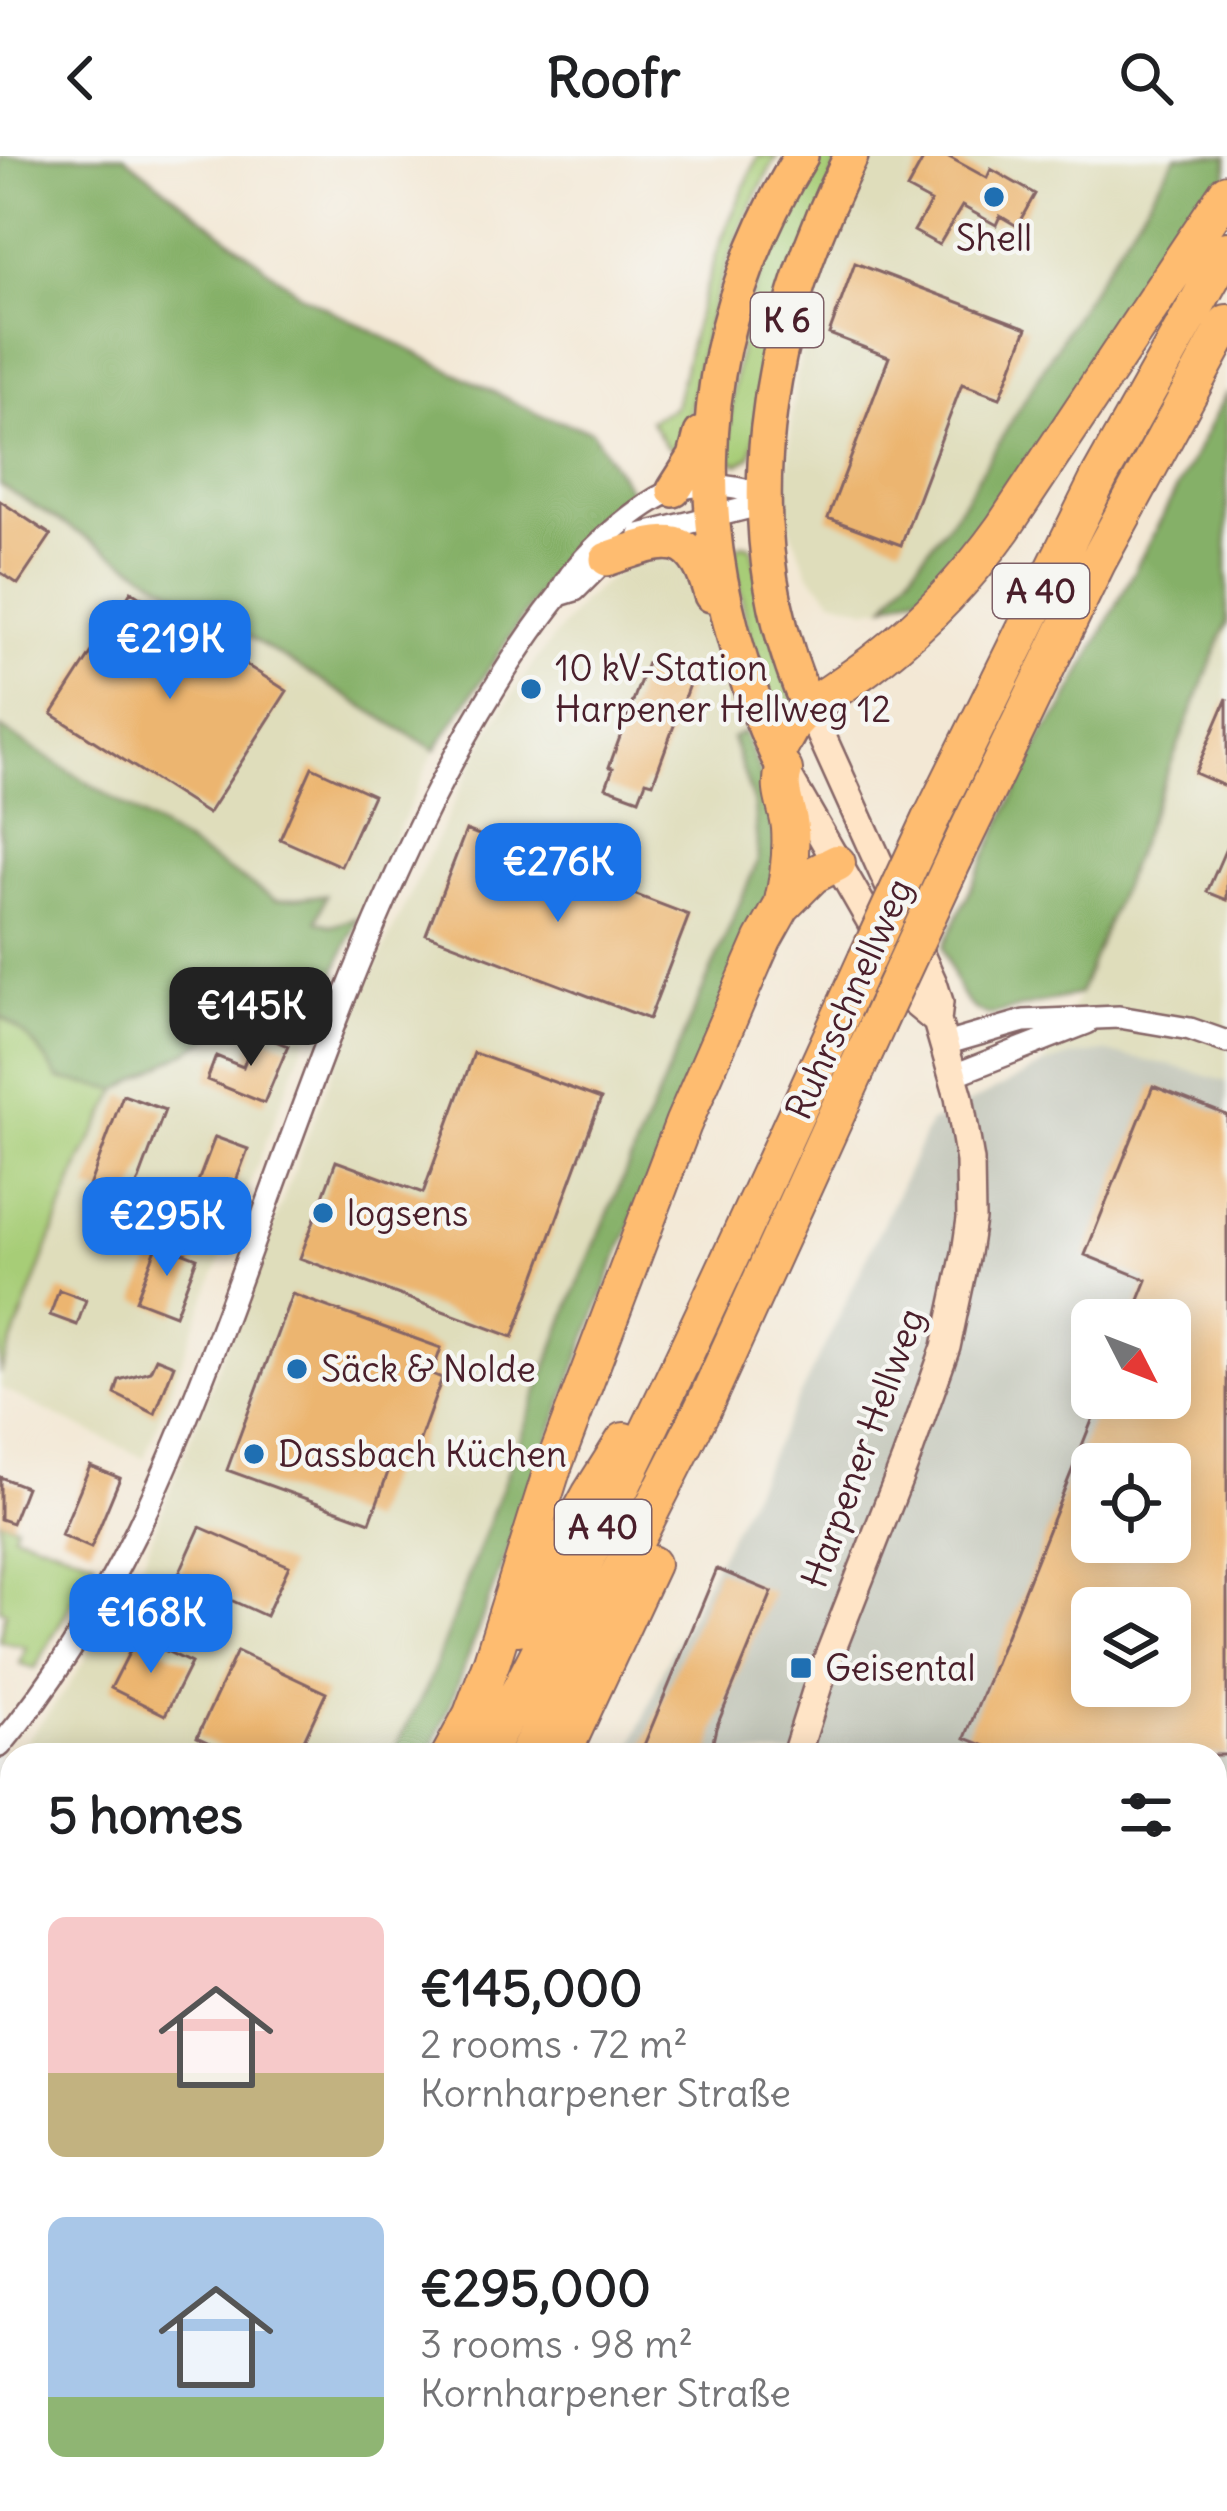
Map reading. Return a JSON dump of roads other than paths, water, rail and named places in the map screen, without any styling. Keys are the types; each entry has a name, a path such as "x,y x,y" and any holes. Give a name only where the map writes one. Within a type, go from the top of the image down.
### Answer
{"highway":[{"path":"809,708 910,633 970,572 1227,192"},
{"name":"Ruhrschnellweg","path":"492,1743 715,1295 932,817 1100,476 1227,250"},
{"name":"Ruhrschnellweg","path":"533,1743 703,1408 954,859 1088,582 1227,323"},
{"path":"781,762 791,858 782,906"},
{"path":"472,1714 544,1491 682,1124 782,906 814,875 837,863"},
{"path":"456,1743 590,1495 715,1295"},
{"path":"567,1743 669,1523 703,1408"}],"main road":[{"name":"Harpener Hellweg","path":"801,156 773,208 736,302 719,372 710,500 716,562 732,636 781,762 914,1002 941,1032"},
{"name":"Harpener Hellweg","path":"800,1743 950,1334 971,1219 970,1161 934,983 795,676 772,590 763,499 782,339 823,213 851,156"},
{"path":"674,490 714,412"},
{"path":"607,559 665,542 684,548 705,572 719,627 732,636"},
{"path":"781,762 794,724 809,708"},
{"path":"837,863 851,862 884,878"}],"street":[{"path":"2,1743 106,1593 140,1526 212,1355 325,1048 386,898 467,733 560,595 564,581 625,521 674,490 710,500 763,499"},
{"path":"560,595 575,590 616,547 710,500"},
{"path":"941,1032 1024,1021 1119,1017 1190,1028 1227,1042"},
{"path":"954,1075 1099,1018"}],"place":[{"name":"Shell","path":"994,197"},
{"name":"10 kV-Station Harpener Hellweg 12","path":"531,689"},
{"name":"logsens","path":"323,1213"},
{"name":"Säck & Nolde","path":"297,1369"},
{"name":"Dassbach Küchen","path":"254,1454"},
{"name":"Geisental","path":"801,1668"}]}
